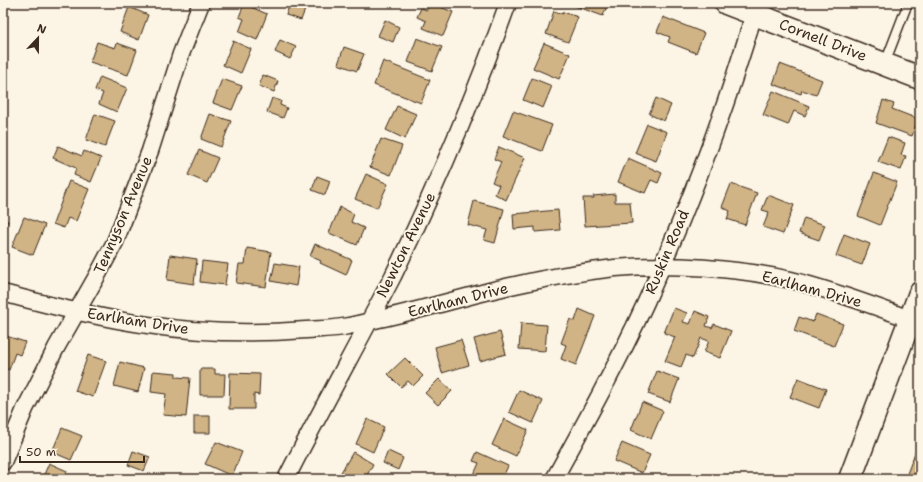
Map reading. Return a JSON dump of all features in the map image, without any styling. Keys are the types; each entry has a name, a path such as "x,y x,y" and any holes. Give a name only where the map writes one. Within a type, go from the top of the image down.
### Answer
{"street":[{"name":"Tennyson Avenue","path":"3,462 28,402 115,242 150,151 181,54 201,3"},
{"name":"Newton Avenue","path":"286,479 392,276 432,191 466,115 508,3"},
{"name":"Cornell Drive","path":"726,3 920,78"},
{"name":"Ruskin Road","path":"554,479 610,377 646,303 693,192 754,14"},
{"name":"Earlham Drive","path":"3,293 77,311 150,326 206,331 271,332 343,327 412,312 506,287 560,276 614,268 691,267 752,273 790,280 833,292 916,309"},
{"path":"850,479 916,309"}],"lane":[{"path":"884,64 908,3"}],"building":[{"path":"290,3 306,7 301,20 286,15"},
{"path":"430,3 453,12 443,36 423,28 426,21 417,17 421,8 427,10"},
{"path":"567,3 608,3 603,16"},
{"path":"244,4 267,14 257,40 239,32 244,19 239,17"},
{"path":"129,7 148,15 139,40 120,32"},
{"path":"554,11 563,14 563,12 578,17 568,42 546,34"},
{"path":"663,17 704,33 696,53 668,42 670,37 657,32"},
{"path":"385,20 399,27 393,42 378,36"},
{"path":"417,38 442,47 432,71 408,62"},
{"path":"280,40 296,47 290,59 275,52"},
{"path":"233,41 251,49 241,73 223,65"},
{"path":"97,42 115,48 117,43 137,50 128,75 90,62"},
{"path":"544,43 570,54 559,79 533,68"},
{"path":"344,47 364,54 357,71 338,64"},
{"path":"383,61 430,80 421,103 374,85"},
{"path":"780,64 822,80 816,95 802,90 801,94 773,84"},
{"path":"263,75 278,81 274,92 259,86"},
{"path":"100,77 127,88 117,112 99,104 103,93 95,90"},
{"path":"532,78 552,86 543,108 523,100"},
{"path":"222,79 242,86 232,110 213,103"},
{"path":"773,91 809,106 805,116 794,111 788,125 763,115"},
{"path":"272,98 281,101 280,105 287,108 283,118 267,112"},
{"path":"656,98 671,105 664,121 649,114"},
{"path":"883,100 894,104 892,109 918,119 912,136 876,123"},
{"path":"397,106 416,114 405,139 386,130"},
{"path":"513,111 552,125 542,151 503,136"},
{"path":"95,114 115,121 105,147 86,140"},
{"path":"210,114 231,121 221,147 201,139"},
{"path":"647,124 667,132 656,161 635,153"},
{"path":"888,137 905,143 901,155 906,156 901,170 878,162"},
{"path":"381,139 402,146 391,175 370,167"},
{"path":"58,146 82,156 84,151 101,158 91,182 74,175 76,168 53,158"},
{"path":"499,147 525,158 506,200 495,194 499,185 492,182 501,162 494,159"},
{"path":"199,150 218,158 207,183 188,175"},
{"path":"628,158 662,173 658,183 651,180 645,193 618,182"},
{"path":"874,173 897,182 880,225 858,216"},
{"path":"366,174 388,184 377,208 355,199"},
{"path":"317,176 330,181 325,195 312,190"},
{"path":"69,181 89,189 76,221 68,218 64,228 53,224"},
{"path":"731,184 757,193 745,225 727,219 730,211 722,207"},
{"path":"615,194 615,202 630,202 632,223 585,226 583,198 594,198 593,196"},
{"path":"768,195 794,205 783,234 763,227 769,212 762,210"},
{"path":"474,201 504,209 495,243 484,240 487,230 468,225"},
{"path":"340,207 354,214 351,222 364,228 357,245 329,233"},
{"path":"558,210 560,230 535,232 535,227 514,229 513,214"},
{"path":"24,217 45,225 33,255 12,247"},
{"path":"804,218 825,225 819,240 799,233"},
{"path":"3,219 8,221 3,233"},
{"path":"844,234 870,244 862,265 836,256"},
{"path":"315,244 352,260 346,275 320,263 321,261 310,256"},
{"path":"247,248 271,252 266,287 236,283 239,264 245,264"},
{"path":"170,255 197,259 194,284 167,280"},
{"path":"202,261 228,264 225,285 200,282"},
{"path":"275,263 299,267 296,286 271,281"},
{"path":"674,308 687,313 683,322 690,324 695,311 709,317 706,326 712,328 714,324 731,331 720,358 704,352 709,341 701,338 693,358 686,355 681,367 665,361 675,337 664,333"},
{"path":"579,309 595,316 576,365 561,359 566,345 561,343 570,319 575,321"},
{"path":"816,314 843,324 834,346 794,331 799,317 813,322"},
{"path":"521,323 547,325 545,351 519,349"},
{"path":"500,332 506,354 480,361 474,339"},
{"path":"3,335 25,342 20,355 15,353 9,370 3,367"},
{"path":"461,340 469,365 442,373 435,347"},
{"path":"88,355 106,361 93,397 75,391"},
{"path":"405,358 423,376 413,386 408,381 401,387 388,374"},
{"path":"120,362 144,368 138,392 114,386"},
{"path":"200,369 215,369 215,374 225,374 224,395 200,395"},
{"path":"153,371 176,373 176,377 190,378 186,417 163,415 166,394 151,392"},
{"path":"657,371 679,379 670,402 648,394"},
{"path":"230,373 260,374 259,395 254,394 254,409 229,409"},
{"path":"798,378 826,389 819,408 790,397"},
{"path":"439,379 452,391 438,405 425,393"},
{"path":"519,390 543,401 533,423 509,412"},
{"path":"642,402 663,411 651,439 631,430"},
{"path":"194,416 210,416 210,433 194,433"},
{"path":"367,419 384,427 373,452 356,444"},
{"path":"504,419 528,430 516,456 492,445"},
{"path":"62,428 82,436 71,460 52,452"},
{"path":"216,442 242,452 232,476 205,464"},
{"path":"919,442 920,479 905,479"},
{"path":"622,443 650,455 642,473 614,461"},
{"path":"133,451 150,457 144,471 128,465"},
{"path":"388,451 403,458 398,470 383,463"},
{"path":"353,452 373,464 365,479 349,479 340,474"},
{"path":"477,452 508,466 502,479 472,479 479,463 473,461"},
{"path":"49,463 67,471 64,479 42,479"}]}
